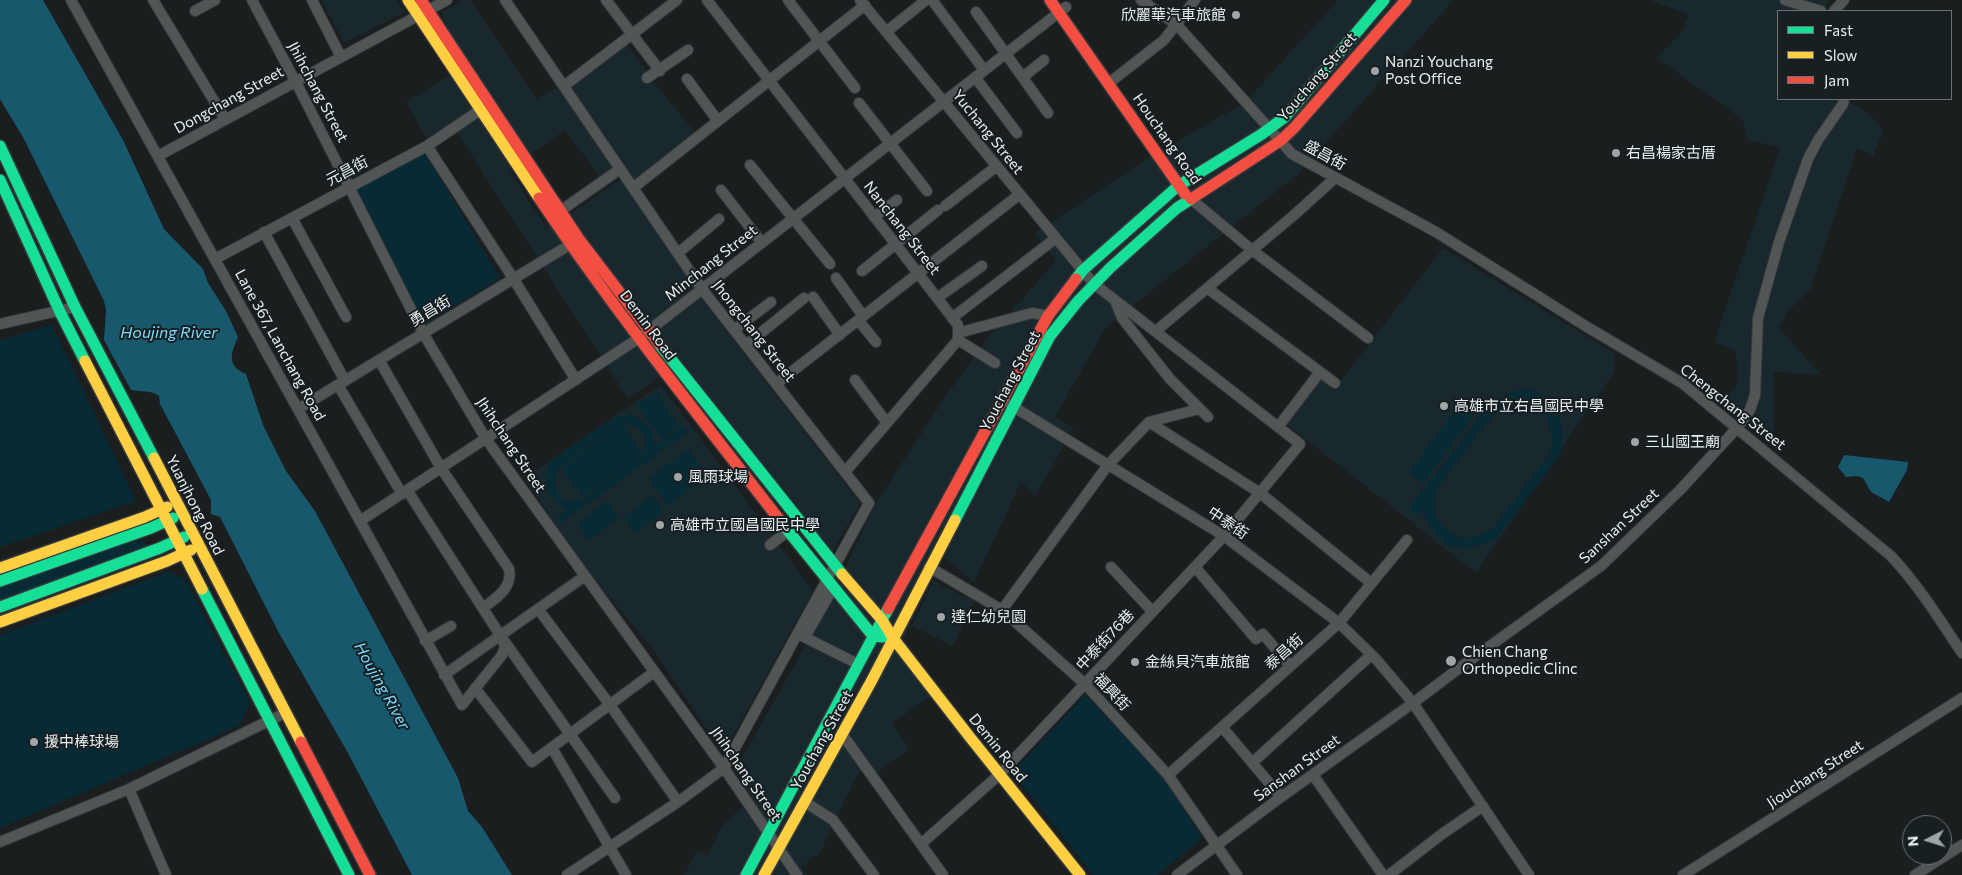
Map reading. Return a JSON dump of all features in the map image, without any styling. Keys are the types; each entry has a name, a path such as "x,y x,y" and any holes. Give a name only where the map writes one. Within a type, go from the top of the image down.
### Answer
{"street":[{"name":"Lane 367, Lanchang Road","path":"71,0 462,705 476,688"},
{"path":"153,0 225,119"},
{"path":"195,11 216,0"},
{"name":"Jhihchang Street","path":"252,0 350,186 423,333 486,439 770,832 797,875"},
{"path":"312,0 341,57"},
{"name":"Demin Road","path":"408,0 417,17 484,107 639,338 830,585 873,636"},
{"name":"Demin Road","path":"421,0 484,107"},
{"name":"Dongchang Street","path":"158,156 447,0"},
{"name":"Jhongchang Street","path":"505,0 702,289 869,503 835,566 830,585 724,768"},
{"path":"606,0 660,71"},
{"path":"564,86 677,0"},
{"name":"Nanchang Street","path":"707,0 958,325 958,337"},
{"path":"788,0 855,88"},
{"path":"886,32 913,4 926,0"},
{"path":"932,0 984,70"},
{"name":"Houchang Road","path":"1050,0 1062,6 1191,199"},
{"name":"盛昌街","path":"1141,0 1156,4 1177,24 1292,154 1335,178"},
{"path":"1113,80 1164,40 1196,0"},
{"name":"Youchang Street","path":"746,875 873,636 1048,316 1083,270 1182,183 1270,129 1285,117 1384,0"},
{"name":"Youchang Street","path":"764,875 893,638 1050,336 1093,283 1177,208 1280,141 1294,128 1406,0"},
{"path":"1785,0 1818,10"},
{"path":"1835,10 1844,0"},
{"path":"633,188 819,41 862,2"},
{"name":"Yuchang Street","path":"862,2 1093,283 1300,444"},
{"name":"Minchang Street","path":"360,521 639,338 1006,53 1062,6"},
{"path":"976,12 1048,113"},
{"path":"647,78 660,71 688,50"},
{"path":"1023,77 1044,60"},
{"path":"975,77 1017,133"},
{"path":"687,79 718,121"},
{"name":"Sanshan Street","path":"1177,875 1281,797 1607,561 1680,490 1738,428 1750,410 1755,395 1758,318 1779,242 1808,159 1844,100"},
{"path":"859,104 927,191"},
{"name":"元昌街","path":"215,259 427,146 484,107"},
{"name":"Yuanjhong Road","path":"0,146 75,307 370,875"},
{"path":"427,146 514,278 576,380"},
{"path":"750,165 830,264"},
{"path":"862,271 998,166"},
{"path":"556,214 620,169"},
{"path":"15,178 1,183 60,312 166,522 349,875"},
{"path":"1156,331 1293,216 1335,178"},
{"name":"Chengchang Street","path":"1335,178 1443,236 1539,297 1682,383 1891,556 1906,571 1962,653"},
{"path":"720,190 762,243"},
{"path":"776,384 1020,194"},
{"path":"1191,199 1252,250 1368,338"},
{"path":"874,217 897,200"},
{"path":"292,218 346,317"},
{"path":"678,253 719,219"},
{"path":"264,232 341,383 404,492 500,635 615,798"},
{"path":"952,318 1056,238"},
{"name":"Demin Road","path":"574,242 648,331 835,566 882,620 893,638 1080,875"},
{"name":"勇昌街","path":"298,409 574,242"},
{"path":"936,298 982,266"},
{"path":"836,278 876,342"},
{"path":"1207,288 1335,383"},
{"path":"746,345 808,297 840,335"},
{"path":"1115,300 1122,318 1170,379 1208,417"},
{"path":"734,330 771,302"},
{"path":"0,324 42,313 60,312 75,307"},
{"path":"845,472 958,337 1032,313 1048,316"},
{"path":"958,337 995,363"},
{"path":"379,360 441,468 509,569 510,581 507,586 483,608"},
{"path":"1278,427 1320,372"},
{"path":"855,380 887,423"},
{"name":"中泰街","path":"1001,400 1224,536 1339,623 1371,655 1413,703 1529,875"},
{"path":"1002,610 1108,465 1149,422 1199,409"},
{"path":"1149,422 1260,493 1371,584"},
{"name":"中泰街76巷","path":"921,844 1000,774 1224,536 1300,444"},
{"path":"0,568 177,503"},
{"path":"0,581 166,522 183,514"},
{"path":"770,545 788,531"},
{"path":"0,607 193,533"},
{"name":"泰昌街","path":"1168,775 1339,623 1407,540"},
{"path":"0,622 200,546"},
{"name":"福興街","path":"929,567 1002,610 1085,684 1168,775 1237,875"},
{"path":"1111,567 1152,611"},
{"path":"1195,567 1256,639 1263,634 1290,666"},
{"path":"444,675 585,576"},
{"path":"538,609 610,705 678,802"},
{"path":"426,641 451,626"},
{"path":"500,635 505,646 502,655 476,688 532,762 654,672"},
{"path":"802,636 858,664"},
{"path":"873,636 893,638"},
{"path":"1253,762 1371,655"},
{"name":"Jiouchang Street","path":"1683,875 1962,698"},
{"path":"0,842 129,789 285,714"},
{"path":"1222,726 1281,797"},
{"path":"842,734 943,875"},
{"path":"552,748 626,875"},
{"path":"566,875 678,802 724,768"},
{"path":"1313,775 1383,875"},
{"path":"129,789 166,875"},
{"path":"805,802 833,820 874,875"},
{"path":"1389,875 1442,834 1484,806"},
{"path":"1915,875 1962,845"}],"shaded area":[{"path":"321,0 397,0 405,12 344,43"},
{"path":"463,0 470,0 537,100 626,43 660,90 696,133 635,185 620,162 600,177 565,130 509,169 547,229 621,179 701,298 860,503 833,551 680,361 628,399 456,131 441,140 435,153 406,102 446,77 470,65 443,24 442,12"},
{"path":"1338,0 1454,0 1296,176 1106,327 1055,417 1074,429 1035,496 1021,482 974,582 943,556 898,650 931,696 892,723 909,749 869,778 860,771 832,825 821,852 801,867 808,875 684,875 697,851 708,854 722,825 752,799 735,770 832,599 873,507 948,393 989,336 1056,261 1035,233 1151,156 1244,103"},
{"path":"1649,0 1831,0 1822,10 1777,10 1777,100 1847,100 1869,114 1884,130 1873,156 1857,148 1811,289 1786,313 1779,328 1821,375 1774,372 1774,438 1739,407 1724,400 1738,382 1736,351 1714,342 1780,147 1747,140 1743,120 1657,58 1682,31 1689,15"},
{"path":"421,154 427,156 500,278 425,324 353,191"},
{"name":"高雄市立右昌國民中學","path":"1443,248 1615,354 1614,372 1476,573 1285,423 1320,379 1334,389"},
{"path":"52,325 136,501 0,547 0,340"},
{"name":"高雄市立國昌國民中學","path":"661,385 813,591 723,753 652,648 588,572 524,478"},
{"path":"1526,389 1545,397 1552,404 1557,412 1562,433 1561,454 1494,541 1467,548 1447,545 1433,531 1426,519 1423,508 1418,516 1408,510 1488,406 1510,392","holes":["1523,403 1539,409 1549,421 1552,437 1549,454 1493,528 1477,537 1461,538 1450,533 1441,524 1434,510 1435,492 1493,415 1508,405"]},
{"path":"656,392 679,426 661,439 637,405"},
{"path":"1459,405 1474,415 1423,483 1409,472"},
{"path":"633,415 651,431 655,445 683,425 689,432 561,523 557,518 567,510 555,501 547,489 545,482 548,467 553,460 605,424 618,417","holes":["621,423 561,468 583,497 643,453 622,423 633,425 644,436 644,453 582,500 567,501 560,496 555,487 556,473 562,466 578,453"]},
{"name":"風雨球場","path":"688,449 708,476 668,506 648,479"},
{"path":"652,495 664,511 635,533 623,517"},
{"path":"607,501 619,518 589,540 577,523"},
{"path":"137,539 145,542 146,546 0,603 0,586"},
{"path":"168,572 185,579 250,703 239,726 0,828 0,635"},
{"name":"達仁幼兒園","path":"933,581 974,601 953,646 912,626"},
{"path":"1085,695 1161,774 1202,838 1157,875 1093,875 1013,772"}],"water":[{"name":"Houjing River","path":"0,0 43,0 123,140 164,229 203,269 208,283 226,311 238,337 233,348 233,363 235,367 246,374 263,425 286,471 315,511 458,778 468,811 482,827 512,875 412,875 348,753 279,633 220,517 211,514 211,500 160,404 159,396 149,392 131,390 104,340 106,310 104,301 24,139 0,99"},
{"path":"1844,455 1908,462 1907,470 1889,502 1871,492 1863,478 1857,476 1846,477 1838,467"}],"traffic: fast":[{"path":"1178,186 1262,134 1285,117 1384,0"},
{"path":"0,146 75,307 154,458"},
{"path":"0,180 60,312 85,361"},
{"path":"1076,279 1083,270 1178,186"},
{"path":"955,520 1050,336 1078,301 1110,268 1177,208 1191,199"},
{"path":"659,344 842,574"},
{"path":"0,581 151,528 173,518"},
{"path":"785,527 873,636 883,637"},
{"path":"0,607 160,548 184,537"},
{"path":"202,589 349,875"},
{"path":"746,875 888,609"}],"traffic: slow":[{"path":"408,0 539,198"},
{"path":"85,361 202,589"},
{"path":"154,458 301,742"},
{"path":"0,568 145,517 167,507"},
{"path":"764,875 872,680 955,520"},
{"path":"0,622 167,561 191,550"},
{"path":"842,574 882,620 893,638 969,736 1080,875"}],"traffic: jam":[{"path":"421,0 579,239 659,344"},
{"path":"1050,0 1185,194"},
{"path":"1191,199 1280,141 1294,128 1406,0"},
{"path":"539,198 628,323 785,527"},
{"path":"888,609 1048,316 1076,279"},
{"path":"301,742 370,875"}],"place":[{"name":"欣麗華汽車旅館","path":"1236,15"},
{"name":"Nanzi Youchang Post Office","path":"1375,71"},
{"name":"右昌楊家古厝","path":"1616,153"},
{"name":"高雄市立右昌國民中學","path":"1444,406"},
{"name":"三山國王廟","path":"1635,442"},
{"name":"風雨球場","path":"678,477"},
{"name":"高雄市立國昌國民中學","path":"660,525"},
{"name":"達仁幼兒園","path":"941,617"},
{"name":"Chien Chang Orthopedic Clinc","path":"1451,661"},
{"name":"金絲貝汽車旅館","path":"1135,662"},
{"name":"援中棒球場","path":"34,742"}]}
